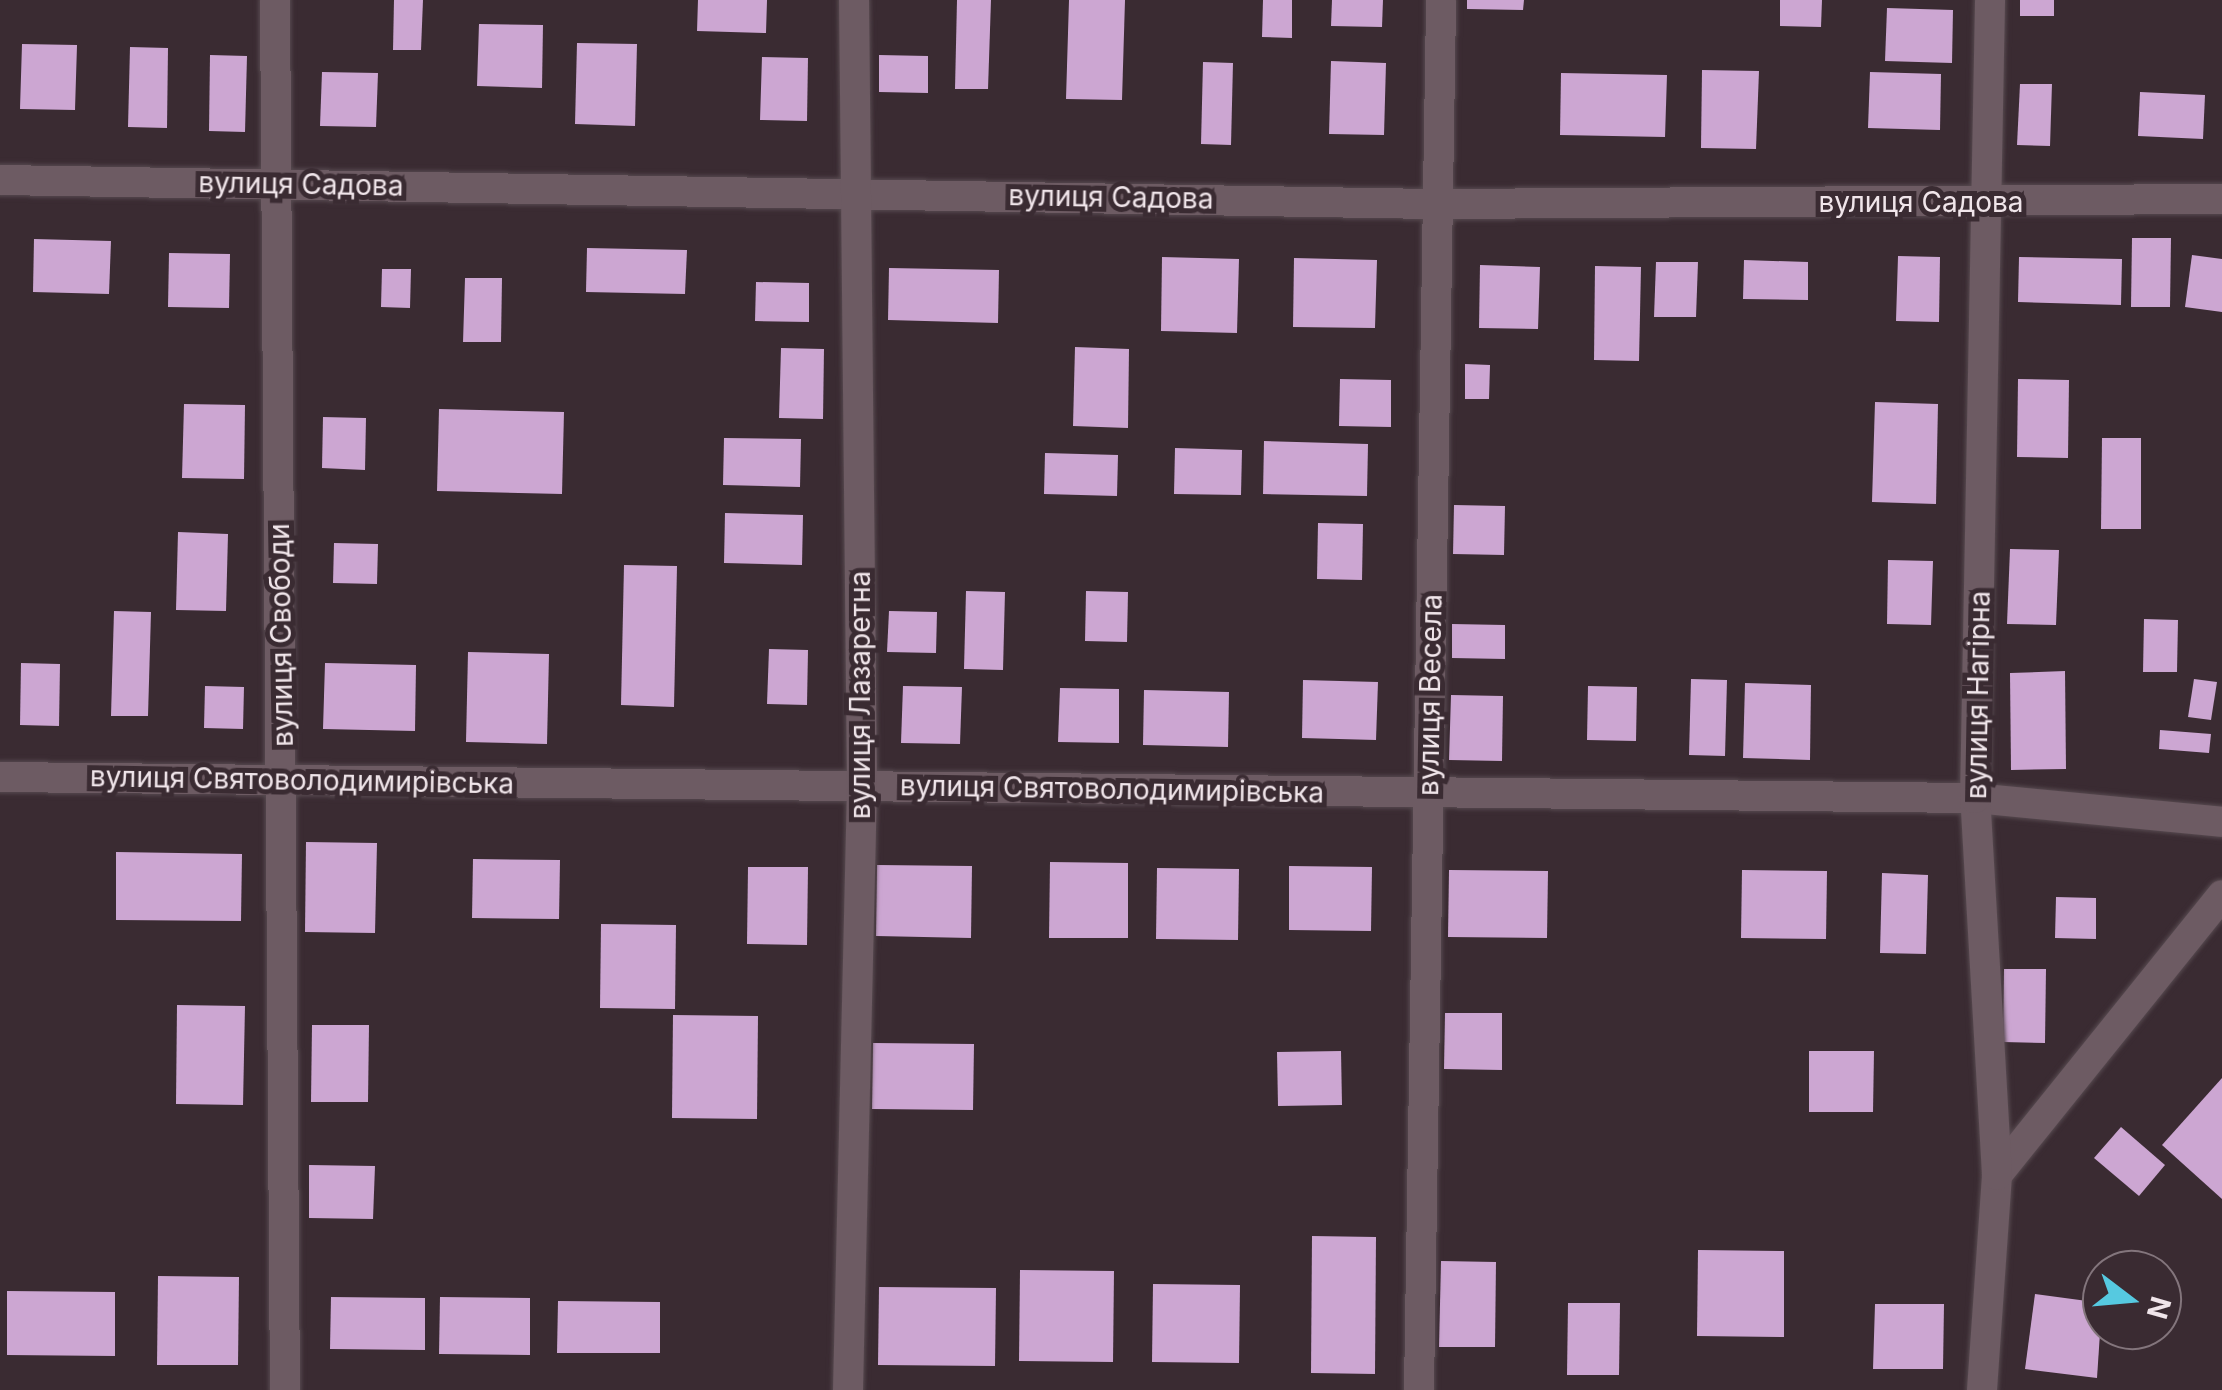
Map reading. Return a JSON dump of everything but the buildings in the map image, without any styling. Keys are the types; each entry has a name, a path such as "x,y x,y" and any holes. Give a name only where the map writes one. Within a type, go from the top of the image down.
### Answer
{"street":[{"name":"вулиця Свободи","path":"276,0 285,1390"},
{"name":"вулиця Лазаретна","path":"848,1390 862,786 854,0"},
{"name":"вулиця Весела","path":"1418,1390 1441,0"},
{"name":"вулиця Нагірна","path":"1982,1390 1997,1175 1976,798 1990,0"},
{"name":"вулиця Садова","path":"0,180 1438,204 2222,199"},
{"name":"вулиця Святоволодимирівська","path":"0,777 1976,798 2222,822"},
{"path":"1997,1175 2222,895"}]}
